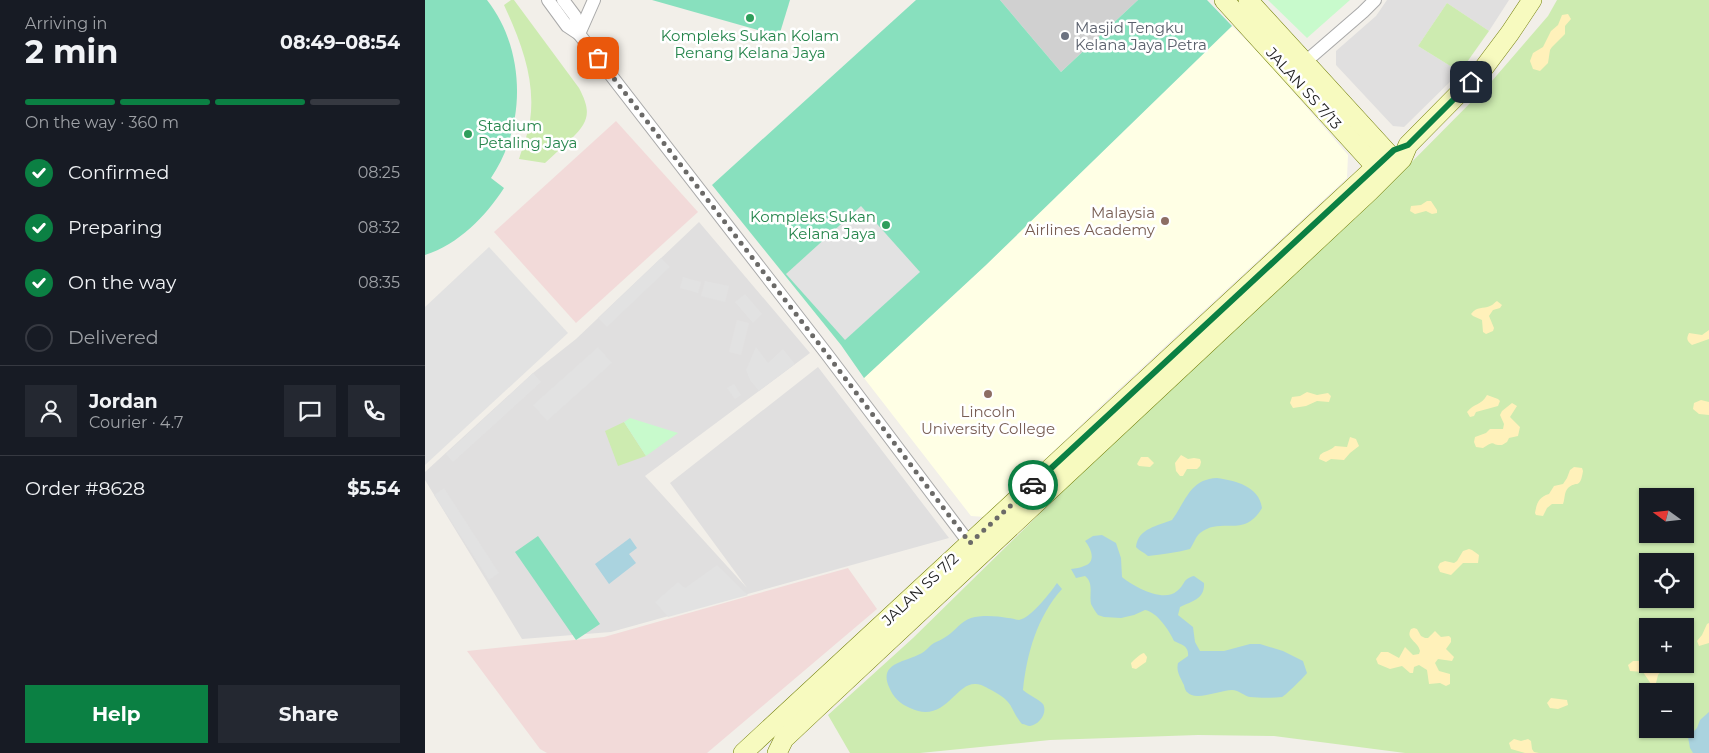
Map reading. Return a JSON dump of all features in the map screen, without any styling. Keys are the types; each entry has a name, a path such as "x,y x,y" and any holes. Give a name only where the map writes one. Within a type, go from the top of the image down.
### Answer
{"street":[{"path":"548,0 567,26 579,34 975,549"},
{"path":"563,0 575,16 579,34"},
{"path":"579,34 593,0"},
{"name":"JALAN SS 7/13","path":"1224,0 1305,63 1387,166"},
{"name":"JALAN SS 7/13","path":"1248,0 1271,38 1387,166"},
{"path":"1305,63 1375,0"},
{"name":"JALAN SS 7/2","path":"743,753 975,549 1387,166 1394,150 1408,145 1483,69 1511,33 1532,0"},
{"name":"JALAN SS 7/2","path":"777,753 784,739 975,549"}],"shaded area":[{"name":"Masjid Tengku Kelana Jaya Petra","path":"1000,0 1138,0 1061,72"},
{"path":"1387,0 1509,0 1489,31 1447,3 1418,46 1460,72 1404,127 1393,126 1336,65 1336,51 1376,16"},
{"name":"Malaysia Airlines Academy","path":"1232,26 1261,55 1348,155 1347,178 1107,400 985,517 971,516 864,378 986,265"},
{"path":"616,121 698,212 576,323 494,232"},
{"path":"861,206 920,272 845,340 786,274"},
{"path":"699,222 810,353 645,476 747,588 670,483 818,367 949,538 611,632 522,639 425,480 425,472 533,373 576,339"},
{"path":"489,247 568,333 425,465 425,307"},
{"path":"661,258 670,267 607,327 598,318"},
{"path":"683,277 701,282 698,293 680,288"},
{"path":"705,281 729,286 725,302 701,296"},
{"path":"745,294 762,314 753,323 735,302"},
{"path":"737,320 749,323 741,355 729,352"},
{"path":"598,347 612,363 547,421 533,405"},
{"path":"756,347 768,363 783,349 795,364 759,391 750,380 746,370"},
{"path":"533,373 541,382 453,462 446,454"},
{"path":"734,384 741,395 735,399 727,388"},
{"path":"444,488 499,573 489,580 434,495"},
{"path":"717,565 748,595 668,617 655,602 678,582 685,588"},
{"path":"848,568 877,609 707,753 547,753 540,749 467,651 604,637"}],"green space":[{"name":"Stadium Petaling Jaya","path":"425,0 487,0 506,32 512,50 517,88 513,126 508,144 491,178 504,188 480,219 460,237 425,255"},
{"path":"514,0 579,88 587,109 587,115 582,127 545,163 519,159 530,121 531,91 526,62 504,5"},
{"name":"Kompleks Sukan Kolam Renang Kelana Jaya","path":"652,0 790,0 779,36"},
{"name":"Kompleks Sukan Kelana Jaya","path":"916,0 1000,0 1061,72 1138,0 1207,0 1232,26 986,265 864,378 841,345 712,185"},
{"path":"1268,0 1350,0 1307,38"},
{"path":"1557,0 1709,0 1709,753 1405,753 1274,736 1198,735 1050,740 920,753 850,753 828,715 913,638 1069,485 1384,190 1491,82 1548,16"},
{"path":"1447,3 1489,31 1460,72 1418,46"},
{"path":"630,418 678,433 646,456 624,422"},
{"path":"624,422 646,456 618,466 605,431"},
{"path":"538,536 600,624 576,640 515,552"}],"sand":[{"path":"1568,14 1571,19 1565,26 1565,34 1550,50 1548,63 1540,71 1533,69 1530,61 1533,53 1543,47 1551,31 1558,25 1562,15"},
{"path":"1431,201 1437,213 1432,214 1426,211 1415,214 1410,211 1411,206 1421,205"},
{"path":"1497,301 1502,305 1500,308 1493,310 1489,316 1494,328 1493,331 1486,334 1483,332 1482,320 1471,314"},
{"path":"1709,330 1709,339 1692,345 1688,341 1689,333 1702,335"},
{"path":"1307,392 1317,395 1328,393 1331,396 1329,402 1317,401 1306,406 1293,408 1290,403 1292,397 1300,396"},
{"path":"1487,395 1500,401 1498,406 1476,412 1474,416 1470,417 1467,412"},
{"path":"1701,400 1709,402 1709,415 1699,414 1693,409 1694,403"},
{"path":"1512,403 1517,406 1510,417 1520,427 1518,436 1509,438 1502,445 1492,443 1483,448 1476,447 1475,437 1486,433 1490,429 1503,429 1504,424 1500,415"},
{"path":"1350,437 1356,439 1359,446 1344,460 1331,459 1326,462 1319,459 1320,455 1335,446 1347,447"},
{"path":"1181,455 1188,459 1200,459 1200,466 1197,469 1187,469 1183,476 1180,476 1176,471 1175,463"},
{"path":"1141,457 1148,457 1154,463 1150,467 1139,466 1137,464"},
{"path":"1574,467 1582,468 1581,481 1567,490 1563,504 1552,504 1547,508 1543,516 1536,515 1539,501 1549,494 1554,486 1563,484 1570,470"},
{"path":"1469,549 1479,555 1478,563 1463,563 1451,575 1440,572 1438,567 1440,563 1445,561 1454,563 1463,551"},
{"path":"1709,623 1709,643 1699,646 1697,641"},
{"path":"1414,628 1425,638 1428,638 1435,631 1441,637 1449,636 1451,638 1451,642 1446,649 1454,657 1452,661 1438,659 1435,663 1439,671 1450,674 1450,684 1446,686 1440,683 1429,684 1427,670 1419,665 1414,667 1413,673 1410,673 1402,666 1390,669 1378,664 1376,659 1381,652 1388,652 1399,658 1405,647 1413,655 1419,654 1419,648 1410,635 1411,629"},
{"path":"1144,653 1147,657 1146,662 1136,669 1132,668 1131,663"},
{"path":"1633,661 1639,661 1639,672 1630,671 1628,665"},
{"path":"1644,673 1660,673 1656,683 1650,683"},
{"path":"1551,698 1567,700 1568,705 1558,709 1550,708 1547,703"},
{"path":"1514,739 1521,741 1528,739 1531,741 1534,752 1539,753 1525,753 1511,749 1509,743"}],"water":[{"path":"1217,478 1239,483 1256,494 1262,508 1255,517 1248,523 1240,525 1208,528 1199,534 1190,549 1148,556 1136,547 1141,536 1149,529 1172,520 1195,487 1208,479"},
{"path":"1102,535 1116,543 1121,558 1122,577 1141,589 1165,595 1177,591 1190,577 1194,576 1204,583 1200,596 1180,607 1178,615 1193,627 1195,642 1200,651 1224,651 1250,644 1260,644 1283,651 1303,661 1307,673 1282,697 1250,697 1232,690 1202,696 1191,695 1186,691 1178,669 1178,663 1188,656 1187,650 1184,646 1174,641 1158,618 1145,610 1121,618 1098,615 1091,604 1088,579 1085,576 1076,578 1071,569 1088,564 1092,558 1091,551 1085,541 1093,536"},
{"path":"630,538 637,548 629,554 636,563 609,584 595,564"},
{"path":"1057,583 1062,589 1046,611 1035,636 1027,663 1023,690 1043,704 1043,715 1037,723 1030,726 1022,724 1005,699 985,686 978,684 969,685 962,689 948,702 932,711 922,712 910,708 897,700 889,687 887,679 887,672 896,664 923,652 932,644 950,634 964,621 971,618 990,616 1019,620 1024,618 1040,604"},
{"path":"1709,712 1709,753 1693,753 1690,748 1688,738 1694,738 1694,731 1700,720"}],"way so far":[{"path":"598,58 970,543 1033,485"}],"place":[{"name":"Kompleks Sukan Kolam Renang Kelana Jaya","path":"750,18"},
{"name":"Masjid Tengku Kelana Jaya Petra","path":"1065,36"},
{"name":"Stadium Petaling Jaya","path":"468,134"},
{"name":"Malaysia Airlines Academy","path":"1165,221"},
{"name":"Kompleks Sukan Kelana Jaya","path":"886,225"},
{"name":"Lincoln University College","path":"988,394"}],"route":[{"path":"1033,485 1394,150 1408,145 1471,82"}]}
